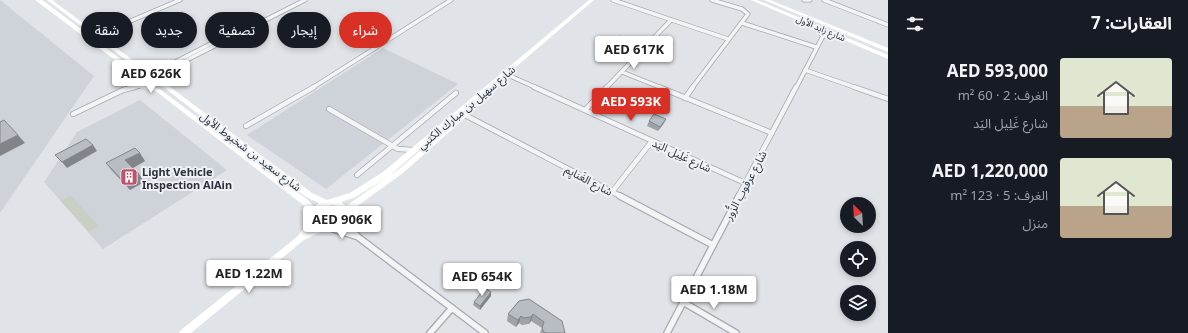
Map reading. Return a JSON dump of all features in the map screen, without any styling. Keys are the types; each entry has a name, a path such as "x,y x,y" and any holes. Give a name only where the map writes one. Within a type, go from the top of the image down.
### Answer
{"street":[{"path":"37,0 131,70 133,79"},
{"path":"49,0 81,24"},
{"path":"133,20 180,0"},
{"path":"123,90 133,79 151,70 175,62 299,0"},
{"path":"73,114 123,90 151,84 173,67 305,0"},
{"path":"246,126 298,97 451,0"},
{"name":"شارع سهيل بن مبارك الكتبي","path":"330,203 360,192 386,174 592,0"},
{"name":"شارع سهيل بن مبارك الكتبي","path":"345,214 401,171 599,0"},
{"path":"612,0 728,39"},
{"path":"685,98 747,15 746,12 712,0"},
{"name":"شارع زايد الأول","path":"753,0 888,57"},
{"name":"شارع زايد الأول","path":"766,0 888,50"},
{"path":"824,0 888,24"},
{"path":"586,109 671,20"},
{"path":"742,23 816,47"},
{"path":"813,25 821,32 822,36 843,38"},
{"name":"شارع عرقوب الزُّور","path":"667,333 822,36"},
{"path":"113,48 137,66 151,70"},
{"name":"شارع سعيد بن شخبوط الأول","path":"151,70 160,73 160,78 164,86 309,195 330,203"},
{"path":"805,70 888,99"},
{"path":"622,72 772,133"},
{"name":"شارع غَلِيل اليَد","path":"510,76 586,109 745,183"},
{"name":"شارع سعيد بن شخبوط الأول","path":"133,79 134,85 159,91 195,118 305,202 312,209 313,216"},
{"path":"356,175 456,93"},
{"path":"329,109 398,149 407,151 416,150"},
{"name":"شارع الغَنايِم","path":"465,115 713,245"},
{"path":"612,192 652,141"},
{"path":"398,149 402,161"},
{"path":"184,333 301,238 308,228 318,207 330,203 341,204 350,228 358,237 485,333"},
{"path":"301,238 339,225 345,214"},
{"path":"313,216 316,225 358,237"},
{"path":"683,302 736,333"},
{"path":"430,333 452,308"}],"shaded area":[{"path":"0,0 94,76 0,213"},
{"path":"383,48 458,84 326,189 247,135"},
{"path":"140,100 227,170 103,249 44,182 77,132"}],"green space":[{"path":"70,195 99,226 89,232 61,201"}],"building":[{"path":"620,36 632,40 627,44 615,40"},
{"path":"654,114 666,119 660,127 649,121"},
{"path":"4,120 18,135 0,144 0,122"},
{"path":"86,139 93,145 62,162 55,155"},
{"path":"135,148 140,153 125,160 139,174 124,182 106,163"},
{"path":"485,288 491,292 480,306 474,302"},
{"path":"529,299 562,321 565,333 546,333 542,328 544,322 533,314 531,317 524,318 521,316 518,320 508,314 519,301"}],"place":[{"name":"Light Vehicle Inspection AlAin","path":"129,177"}]}
